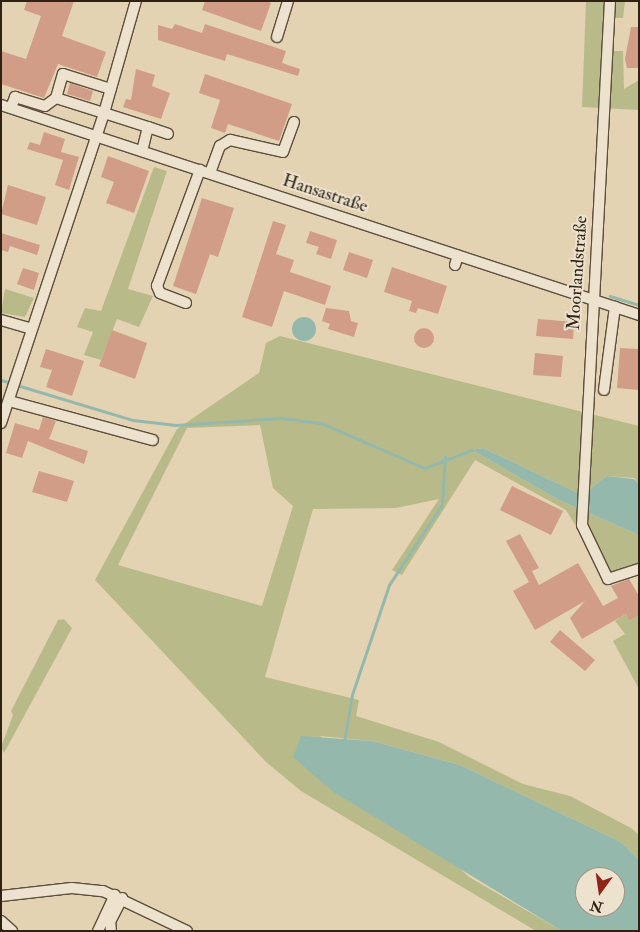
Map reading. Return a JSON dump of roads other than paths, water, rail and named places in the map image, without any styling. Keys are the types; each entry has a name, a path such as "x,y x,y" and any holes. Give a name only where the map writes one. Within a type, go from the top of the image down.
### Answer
{"street":[{"path":"1,423 8,395 16,379 112,89 136,1"},
{"path":"277,37 288,1"},
{"name":"Moorlandstraße","path":"610,1 582,506 590,545 608,579 639,569"},
{"path":"6,106 15,96 45,106 56,98 64,74 112,89"},
{"path":"56,98 168,134"},
{"name":"Hansastraße","path":"6,106 205,172 251,192 350,219 421,243 456,260 553,292 592,299 639,315"},
{"path":"186,303 160,293 157,286 205,172 220,146 230,140 283,152 294,122"},
{"path":"142,151 148,127"},
{"path":"347,230 350,219"},
{"path":"418,254 421,243"},
{"path":"604,390 615,307"},
{"path":"1,320 32,329"},
{"path":"8,395 153,440"},
{"path":"1,896 72,888 119,896 187,931"},
{"path":"98,931 119,896"},
{"path":"111,931 110,922 119,896"},
{"path":"1,921 12,931"}],"water":[{"path":"304,317 313,320 316,329 313,338 304,341 295,338 292,329 295,320"},
{"path":"483,448 582,495 607,476 634,479 639,484 639,535 559,500 472,450"},
{"path":"301,736 372,741 460,765 621,842 639,860 639,931 562,931 332,791 293,757"}],"waterway":[{"path":"610,296 639,305"},
{"path":"1,380 12,383"},
{"path":"17,385 133,420 176,425 281,418 321,423 425,468 472,450"},
{"path":"344,742 352,695 389,585 442,505 445,457"}]}
